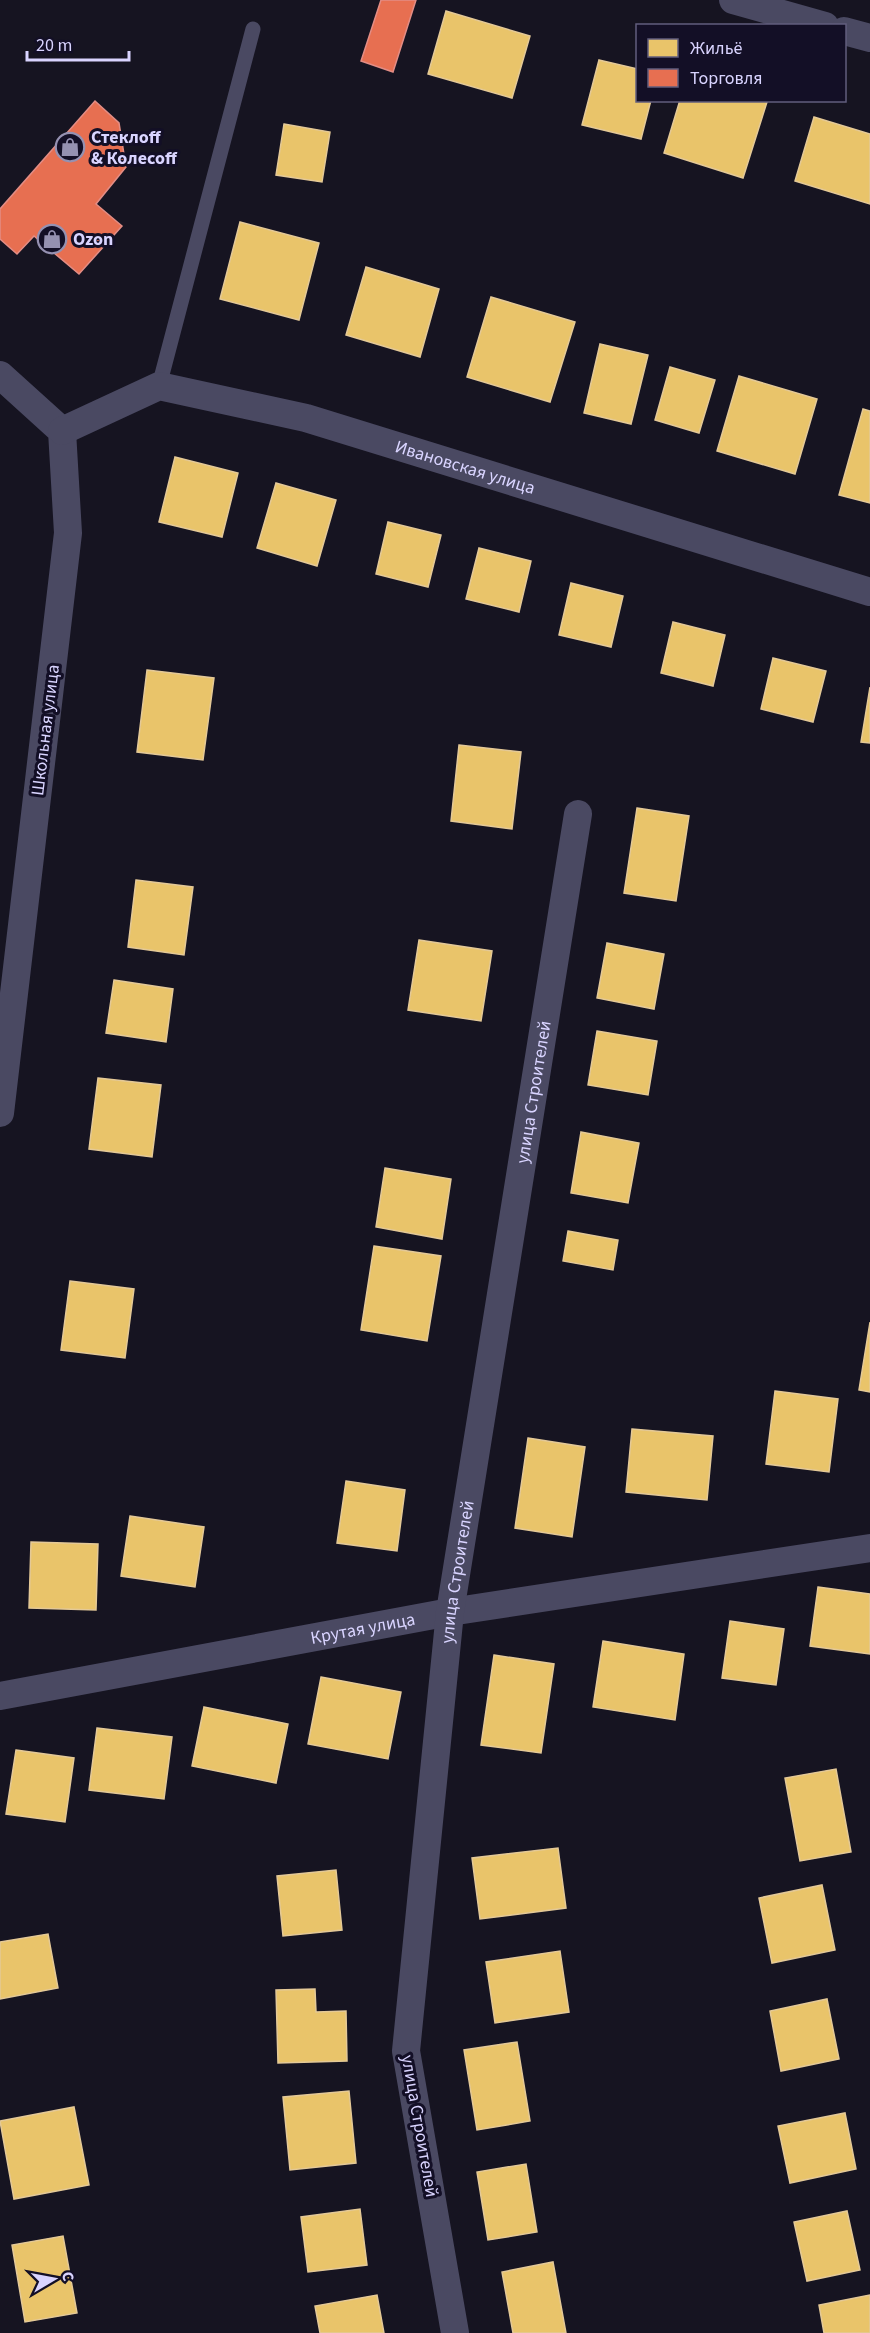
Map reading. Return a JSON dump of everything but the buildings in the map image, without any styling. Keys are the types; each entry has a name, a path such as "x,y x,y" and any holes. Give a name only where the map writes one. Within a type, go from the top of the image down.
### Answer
{"street":[{"path":"733,0 818,24"},
{"path":"846,32 870,38"},
{"path":"0,375 62,431 159,386"},
{"name":"Ивановская улица","path":"159,386 306,418 870,592"},
{"name":"Школьная улица","path":"0,1113 68,533 62,431"},
{"name":"улица Строителей","path":"456,2333 406,2051 450,1612 578,814"},
{"name":"Крутая улица","path":"0,1696 450,1612 870,1548"}],"lane":[{"path":"159,386 253,29"}],"place":[{"name":"Стеклоff & Колесоff","path":"70,147"},
{"name":"Ozon","path":"52,239"}]}
